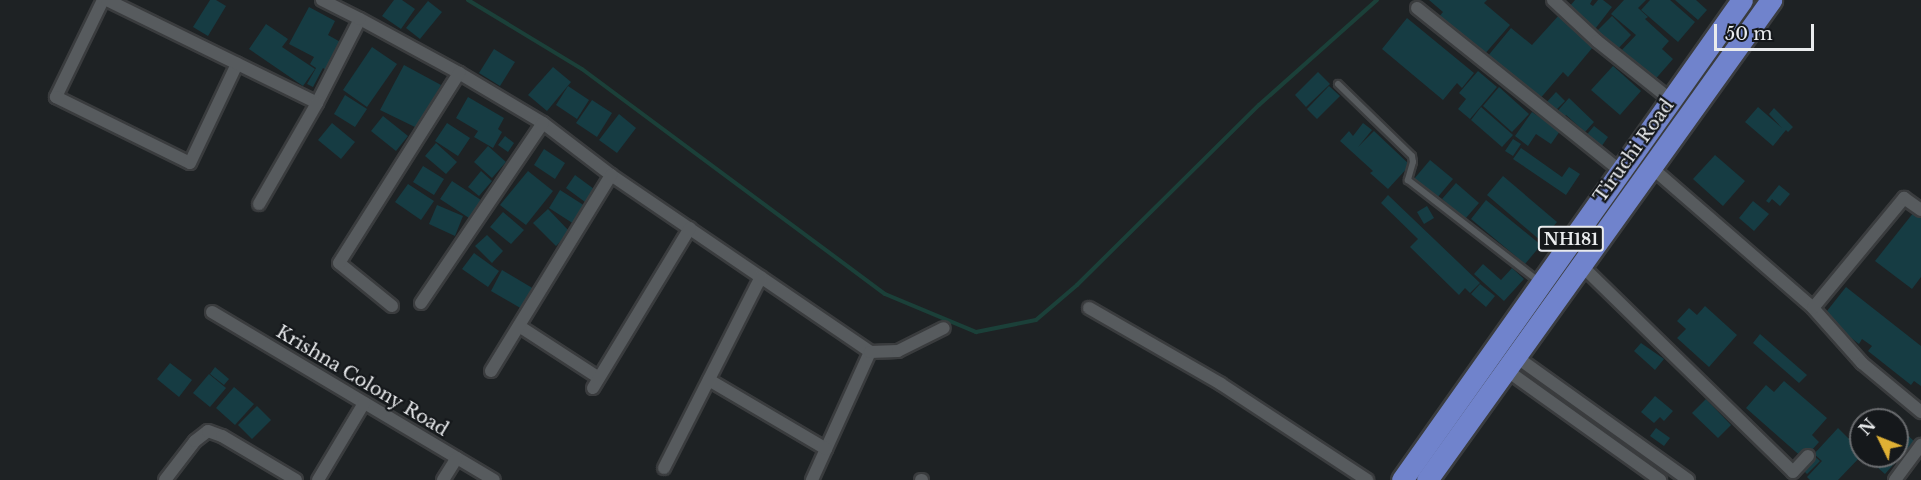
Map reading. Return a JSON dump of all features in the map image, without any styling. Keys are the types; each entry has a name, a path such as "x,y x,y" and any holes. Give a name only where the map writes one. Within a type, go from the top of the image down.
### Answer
{"highway":[{"name":"Tiruchi Road","path":"1401,480 1619,170 1742,0"},
{"name":"NH181","path":"1427,480 1771,0"}],"street":[{"path":"237,64 190,163 56,97 105,0 237,64 317,103"},
{"path":"322,0 459,73 543,123 611,175 870,352 898,351 944,328"},
{"path":"1553,0 1597,41 1671,100"},
{"path":"1417,8 1619,170"},
{"path":"259,204 317,103 360,20"},
{"path":"392,306 339,263 459,73"},
{"path":"421,303 543,123"},
{"path":"1651,167 1813,308 1862,363 1921,411"},
{"path":"491,371 611,175"},
{"path":"1813,308 1904,198 1921,210"},
{"path":"519,326 596,383 690,228"},
{"path":"1581,265 1793,472 1808,456"},
{"path":"664,468 761,277"},
{"path":"1089,308 1221,384 1367,480"},
{"name":"Krishna Colony Road","path":"212,312 494,480"},
{"path":"812,480 870,352"},
{"path":"1510,362 1660,480"},
{"path":"1510,362 1688,480"},
{"path":"708,380 826,449"},
{"path":"318,480 364,403"},
{"path":"165,480 195,441 208,430 296,480"},
{"path":"1895,480 1921,445"},
{"path":"443,480 457,458"}],"lane":[{"path":"1338,84 1412,156 1413,162 1408,180 1540,282"}],"building":[{"path":"210,0 216,0 226,6 208,36 193,27"},
{"path":"394,0 402,0 415,9 401,29 382,16"},
{"path":"1429,0 1487,0 1484,3 1510,25 1483,56 1438,18 1443,12"},
{"path":"1575,0 1592,0 1590,4 1593,6 1598,0 1603,0 1612,7 1595,29 1569,7"},
{"path":"1624,0 1646,0 1638,8 1648,17 1645,19 1669,41 1662,49 1673,59 1652,83 1619,53 1636,35 1611,14"},
{"path":"1650,0 1670,0 1695,22 1678,42 1641,10"},
{"path":"1675,0 1696,0 1707,10 1698,20"},
{"path":"428,1 442,12 420,39 406,28"},
{"path":"309,7 335,21 328,35 344,44 329,72 323,68 313,87 307,84 316,68 310,64 314,57 289,44"},
{"path":"1560,14 1578,27 1575,31 1593,47 1568,77 1563,72 1538,101 1487,57 1511,28 1532,45"},
{"path":"1612,16 1631,35 1616,51 1596,32"},
{"path":"1407,18 1474,73 1462,88 1457,83 1443,100 1382,49"},
{"path":"266,24 288,39 282,47 315,69 303,86 249,49"},
{"path":"372,47 397,64 367,107 343,90"},
{"path":"494,49 515,62 500,86 479,73"},
{"path":"404,65 441,85 417,128 380,110"},
{"path":"1613,66 1641,91 1620,115 1591,90"},
{"path":"553,67 571,82 547,111 528,95"},
{"path":"1478,71 1497,87 1470,119 1458,109 1466,99 1459,93"},
{"path":"1318,72 1330,84 1306,107 1295,95"},
{"path":"568,86 589,100 577,119 556,105"},
{"path":"1329,86 1340,96 1317,119 1307,109"},
{"path":"1499,87 1529,114 1512,132 1483,106"},
{"path":"1556,92 1565,101 1552,114 1544,105"},
{"path":"345,95 367,109 355,127 334,114"},
{"path":"468,97 504,118 498,129 502,132 493,148 474,137 478,131 456,118"},
{"path":"1569,98 1594,122 1585,132 1566,115 1561,121 1554,115"},
{"path":"592,100 612,113 597,137 576,123"},
{"path":"1481,107 1513,135 1502,147 1471,120"},
{"path":"1758,107 1782,128 1769,114 1774,108 1793,127 1788,132 1786,130 1773,146 1745,122"},
{"path":"1532,112 1560,131 1551,144 1536,134 1528,146 1515,136"},
{"path":"619,114 636,128 617,153 599,140"},
{"path":"383,116 408,136 396,151 371,131"},
{"path":"332,123 355,142 341,159 318,140"},
{"path":"447,123 470,138 458,156 435,141"},
{"path":"1363,123 1372,130 1358,147 1374,131 1410,165 1388,189 1370,173 1373,171 1340,141 1349,131 1353,136"},
{"path":"1594,126 1608,137 1599,150 1584,138"},
{"path":"505,136 514,143 508,152 498,145"},
{"path":"1513,139 1521,144 1513,156 1505,151"},
{"path":"436,143 457,162 446,174 425,156"},
{"path":"488,146 506,162 492,178 474,162"},
{"path":"1521,148 1562,177 1569,167 1580,174 1566,195 1513,159"},
{"path":"544,149 565,163 555,179 534,165"},
{"path":"1715,155 1745,181 1723,206 1693,179"},
{"path":"1430,160 1453,179 1437,198 1414,179"},
{"path":"423,166 444,179 434,195 413,182"},
{"path":"481,171 492,181 479,196 468,187"},
{"path":"528,171 553,191 526,225 500,205"},
{"path":"575,175 594,189 585,202 566,188"},
{"path":"1503,176 1557,222 1541,241 1487,195"},
{"path":"452,181 481,200 469,218 440,199"},
{"path":"1456,183 1479,203 1465,219 1442,199"},
{"path":"408,184 434,201 421,220 395,202"},
{"path":"1779,185 1790,194 1780,206 1772,199 1769,203 1766,201"},
{"path":"560,190 585,206 574,224 549,208"},
{"path":"1388,195 1480,283 1470,293 1465,288 1459,295 1410,247 1418,239 1381,203"},
{"path":"1486,200 1541,245 1525,264 1471,219"},
{"path":"1753,201 1769,214 1754,231 1739,218"},
{"path":"437,205 463,216 455,236 429,224"},
{"path":"1427,206 1434,218 1424,224 1417,212"},
{"path":"548,209 570,232 556,246 533,223"},
{"path":"503,212 524,230 511,244 490,227"},
{"path":"1914,212 1921,218 1921,277 1912,289 1875,261"},
{"path":"487,235 503,251 492,263 475,246"},
{"path":"474,253 499,271 488,287 462,269"},
{"path":"1483,264 1501,280 1512,268 1524,279 1504,301 1474,274"},
{"path":"502,270 534,289 522,309 491,291"},
{"path":"1480,284 1495,296 1486,307 1471,294"},
{"path":"1846,287 1921,346 1921,386 1914,381 1911,385 1868,351 1872,346 1862,339 1859,344 1823,316"},
{"path":"1705,306 1737,335 1709,367 1677,338 1686,329 1677,321 1689,308 1697,315"},
{"path":"1760,334 1807,375 1799,383 1753,343"},
{"path":"1641,343 1664,359 1655,370 1634,351"},
{"path":"170,363 192,380 179,397 157,379"},
{"path":"215,367 229,379 224,385 210,374"},
{"path":"209,374 226,388 210,407 193,393"},
{"path":"1784,381 1827,418 1812,435 1819,442 1804,459 1746,408 1766,385 1774,392"},
{"path":"234,387 254,404 235,425 216,408"},
{"path":"1655,396 1673,411 1664,421 1660,417 1654,423 1641,412"},
{"path":"1706,399 1731,425 1718,438 1692,413"},
{"path":"257,406 271,420 252,439 238,425"},
{"path":"1656,428 1670,438 1664,446 1650,436"},
{"path":"1838,428 1849,439 1850,468 1838,480 1810,480 1807,477 1822,461 1814,454"},
{"path":"1909,437 1914,441 1909,447"},
{"path":"1812,454 1820,461 1807,474 1800,467"},
{"path":"1878,468 1890,468 1885,474"}],"waterway":[{"path":"468,0 582,69 885,294 976,332 1036,320 1077,285 1259,105 1377,0"}]}
